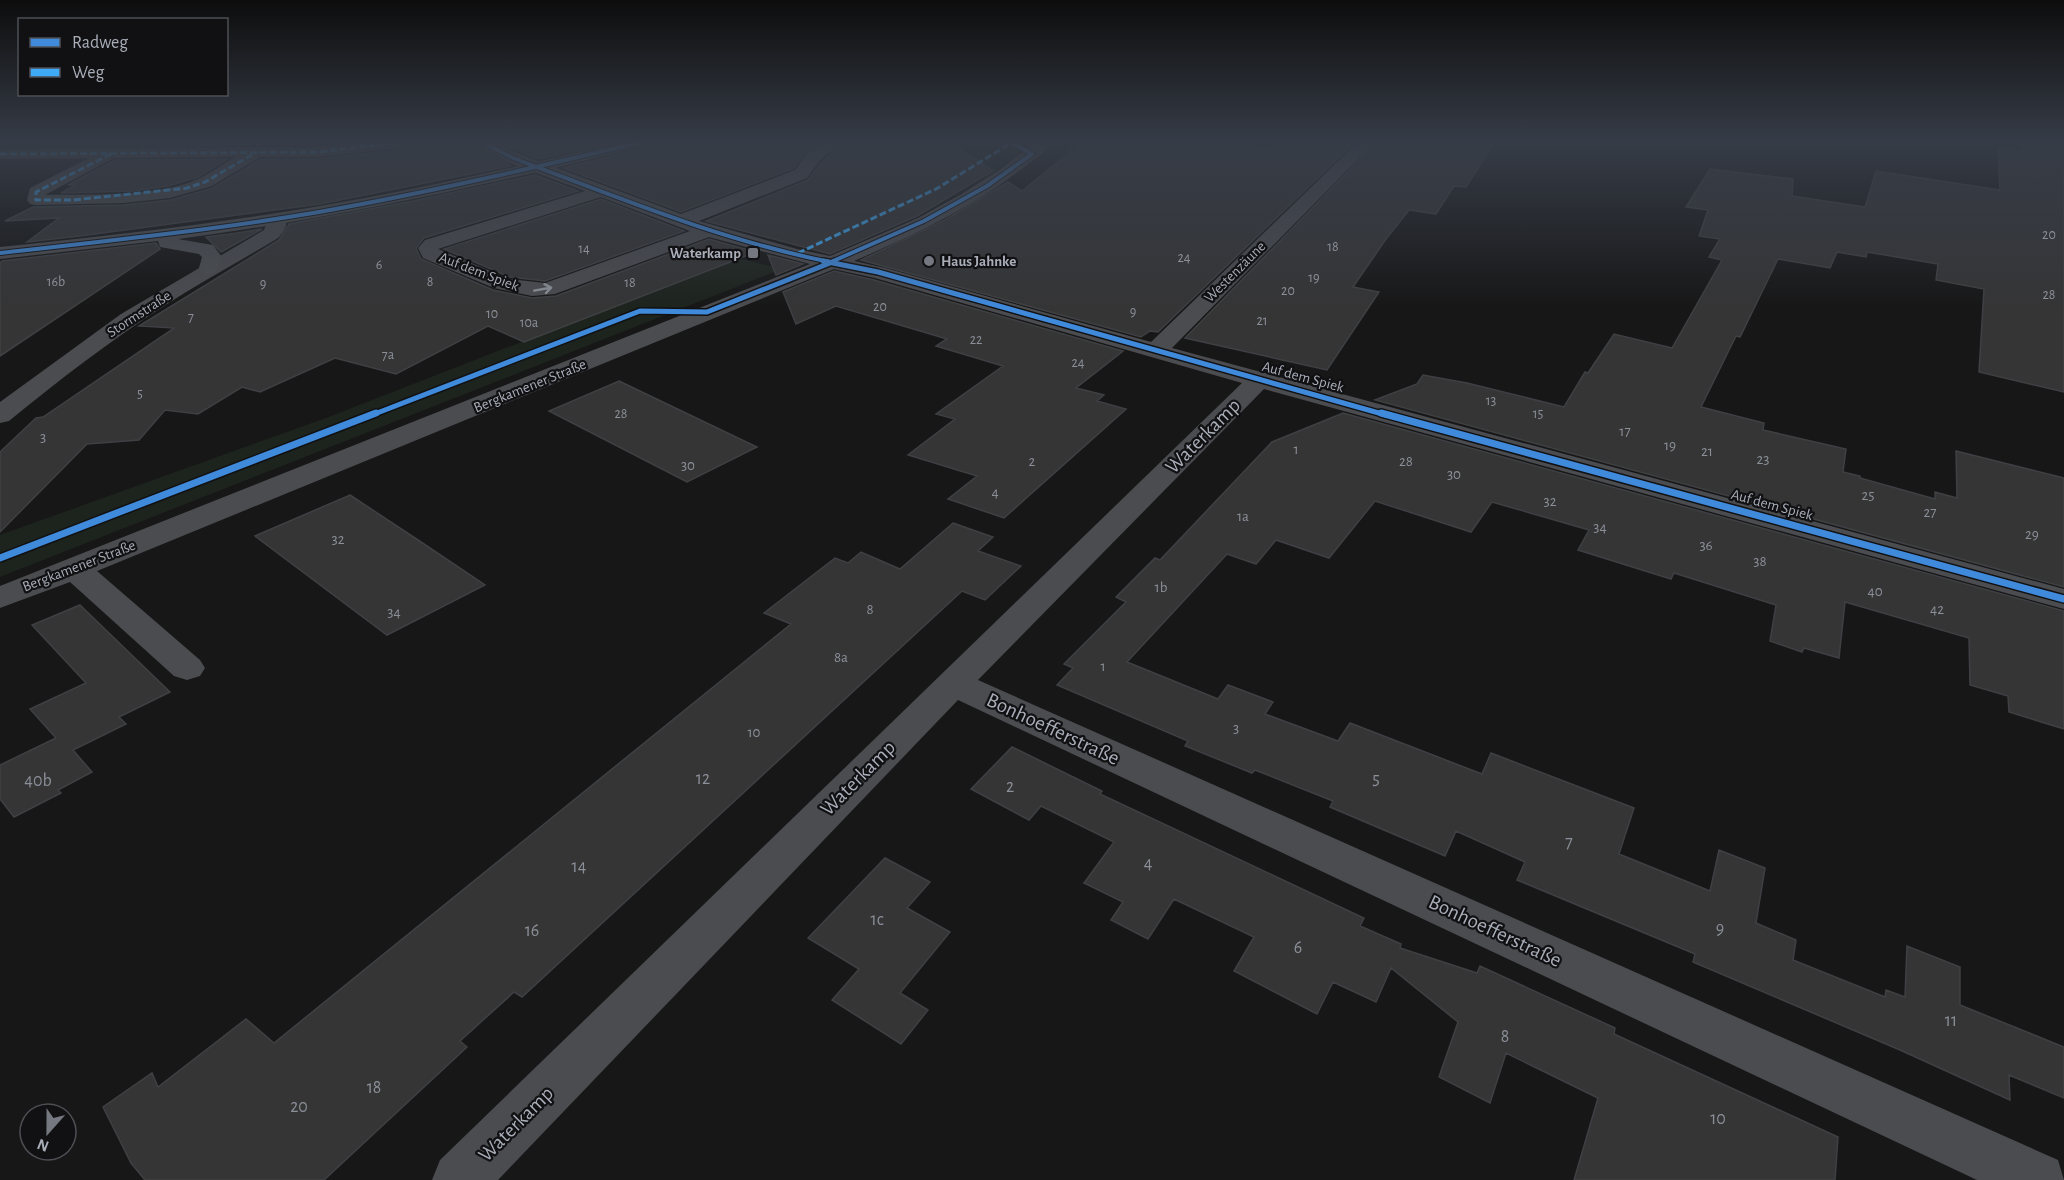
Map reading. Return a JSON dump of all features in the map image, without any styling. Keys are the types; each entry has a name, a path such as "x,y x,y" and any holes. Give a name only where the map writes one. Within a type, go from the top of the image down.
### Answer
{"main road":[{"path":"0,253 118,241 277,219 382,198"},
{"path":"118,241 186,244 206,249 212,257 209,268"}],"street":[{"path":"36,198 36,200 83,198"},
{"name":"Auf dem Spiek","path":"580,198 432,244 428,248 430,254 511,287 531,291 547,289 708,231"},
{"name":"Auf dem Spiek","path":"623,198 708,231 794,255 878,272 1259,380 2064,599"},
{"path":"684,220 740,198"},
{"name":"Bergkamener Straße","path":"0,598 327,469 832,262 924,222 966,198"},
{"name":"Westenzäune","path":"1156,351 1310,198"},
{"name":"Stormstraße","path":"0,416 76,356 209,268 271,234 276,227 277,219"},
{"name":"Waterkamp","path":"460,1180 953,683 1259,380"},
{"path":"74,568 187,668"},
{"name":"Bonhoefferstraße","path":"953,683 2038,1180"}],"shaded area":[{"path":"737,258 782,269 0,577 0,535 326,418"}],"building":[{"path":"178,198 350,198 320,204 27,242 59,218 5,221 33,207 123,205"},
{"path":"427,198 555,198 424,238 416,248 421,259 493,290 532,298 556,296 709,239 756,252 524,342 488,326 396,374 335,358 260,392 242,387 198,414 165,410 139,440 87,444 0,532 0,452 36,418 43,417 174,328 139,326 279,240 289,224"},
{"path":"644,198 717,198 681,212"},
{"path":"763,198 947,198 917,216 830,254 706,221"},
{"path":"981,198 1297,198 1158,332 1150,331 1141,337 861,260 945,220"},
{"path":"1322,198 1446,198 1436,214 1409,210 1386,239 1353,287 1379,292 1327,370 1185,338"},
{"path":"1692,198 1806,198 1865,207 1868,198 2064,198 2064,392 1979,372 1984,289 1936,280 1938,264 1867,252 1866,257 1837,252 1830,268 1778,259 1740,337 1736,336 1701,407 1764,423 1763,430 1846,449 1843,472 1935,499 1935,492 1957,498 1956,451 2064,478 2064,587 1375,400 1417,384 1423,375 1467,383 1564,407 1585,372 1588,373 1614,334 1672,348 1722,260 1709,257 1720,239 1699,236 1708,210 1686,207"},
{"path":"601,199 684,231 545,281 510,277 444,249"},
{"path":"262,229 221,252 206,237 237,233"},
{"path":"156,243 160,249 0,356 0,263 2,261"},
{"path":"768,255 803,264 776,275"},
{"path":"834,271 874,280 1123,351 1076,388 1104,395 1097,401 1126,409 1004,518 948,499 977,476 908,455 955,419 936,414 1003,366 936,346 947,339 836,306 796,324 783,292"},
{"path":"619,381 757,447 687,482 549,411"},
{"path":"1343,413 2064,611 2064,729 2009,712 2008,696 1970,685 1969,638 1845,602 1839,658 1804,648 1802,652 1770,641 1776,605 1674,573 1671,579 1578,550 1589,530 1492,502 1471,532 1375,501 1329,558 1276,540 1256,564 1227,554 1127,662 1218,699 1228,685 1273,702 1265,714 1338,741 1350,723 1482,774 1491,753 1634,808 1619,854 1710,891 1719,850 1765,868 1756,923 1796,940 1793,960 1885,997 1886,990 1905,997 1907,946 1960,967 1960,1005 2064,1047 2064,1098 2009,1075 2010,1100 1900,1050 1693,962 1695,954 1517,880 1525,862 1456,831 1445,856 1330,807 1333,801 1255,770 1252,773 1185,746 1188,741 1057,685 1073,668 1064,664 1126,602 1116,597 1155,558 1160,560 1272,442"},
{"path":"350,495 485,585 387,635 255,536"},
{"path":"953,523 993,537 978,551 1021,566 985,600 962,591 522,997 514,992 460,1041 467,1047 324,1180 145,1180 131,1163 103,1107 152,1073 158,1087 246,1019 274,1043 791,624 764,613 835,558 848,563 861,552 900,569"},
{"path":"80,605 170,692 119,717 126,724 73,750 92,772 58,790 61,793 14,817 0,799 0,765 56,738 30,709 86,683 32,625"},
{"path":"1012,747 1102,791 1100,794 1364,918 1360,926 1401,944 1400,948 1477,973 1480,966 1615,1028 1614,1034 1838,1137 1835,1180 1574,1180 1598,1098 1506,1053 1490,1103 1439,1077 1458,1022 1391,968 1376,1002 1333,982 1317,1014 1234,971 1254,937 1174,899 1148,939 1111,920 1123,902 1084,883 1114,842 1041,806 1029,820 971,789"},
{"path":"885,858 930,882 907,908 950,932 900,993 928,1010 901,1044 832,1000 859,969 808,938"}],"marked path":[{"path":"36,198 36,200 73,200 96,198"},
{"path":"798,253 916,198"}],"cycle path":[{"path":"0,253 172,234 391,198"},
{"path":"620,198 708,231 794,255 878,272 1259,380 2064,599"},
{"path":"0,558 640,311 707,312 832,262 924,221 965,198"}],"place":[{"name":"Waterkamp","path":"753,253"},
{"name":"Haus Jahnke","path":"929,261"}]}
